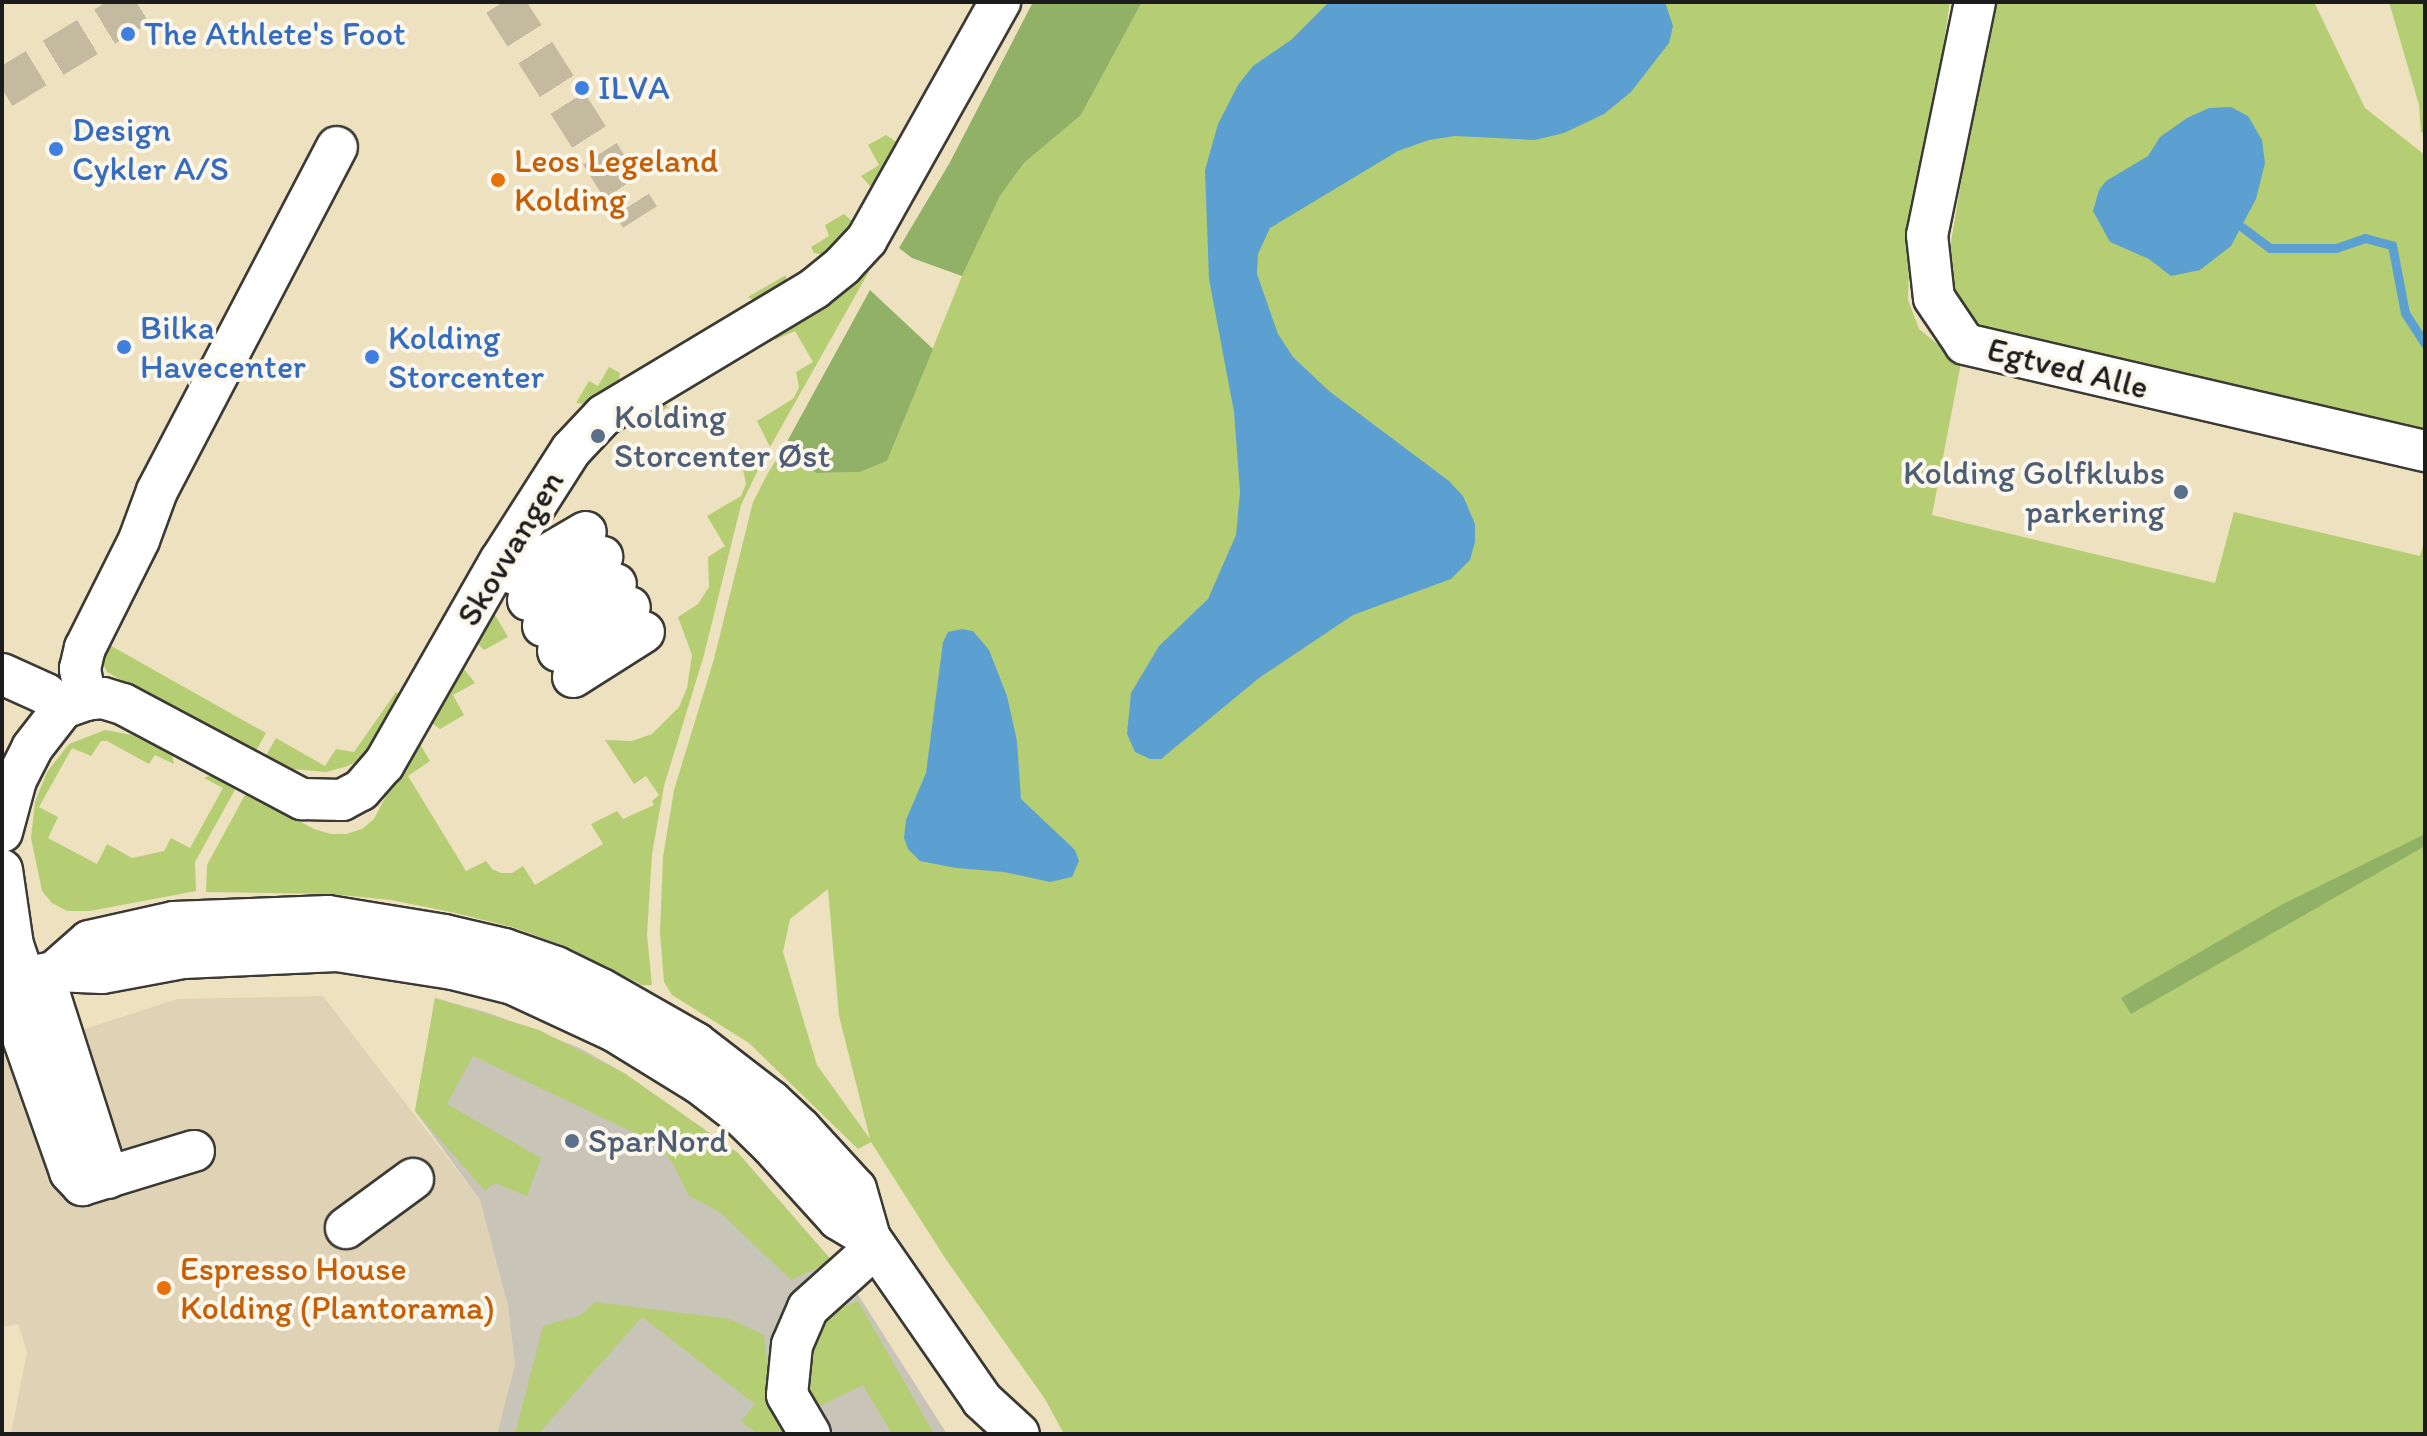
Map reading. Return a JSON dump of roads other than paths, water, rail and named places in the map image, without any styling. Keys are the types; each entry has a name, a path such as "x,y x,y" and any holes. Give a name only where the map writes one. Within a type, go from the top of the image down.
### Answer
{"street":[{"name":"Skovvangen","path":"74,704 103,698 123,704 302,799 342,800 361,790 384,764 500,561 571,450 604,415 815,288 843,265 867,239 1000,2"},
{"name":"Egtved Alle","path":"1975,2 1927,235 1934,298 1965,344 2425,451"},
{"path":"2,832 16,780 32,748 74,704 85,648 139,540 157,491 337,147"},
{"path":"547,632 619,589"},
{"path":"547,632 619,589"},
{"path":"547,632 619,589"},
{"path":"2,674 74,704"},
{"path":"2,870 13,945 108,1178"},
{"path":"26,980 89,941 174,922 259,917 328,916 371,922 504,949 556,967 638,1008 737,1073 801,1129 856,1189 873,1243 988,1417 1019,1434"},
{"path":"26,980 54,1131 70,1172 82,1185 194,1151"},
{"path":"346,1228 413,1179"},
{"path":"810,1434 787,1395 792,1345 808,1308 873,1243"}],"water":[{"path":"1329,2 1665,2 1673,26 1669,43 1631,92 1604,114 1564,133 1535,140 1455,136 1429,140 1398,151 1270,228 1258,254 1257,274 1278,334 1293,357 1329,391 1449,481 1463,496 1475,524 1475,542 1470,560 1451,579 1353,615 1259,678 1161,759 1150,759 1135,752 1127,734 1131,693 1159,646 1208,599 1236,535 1240,492 1234,412 1209,279 1205,170 1218,124 1238,85 1253,66 1291,40"},
{"path":"2231,107 2248,116 2262,140 2265,163 2256,199 2231,246 2200,270 2171,276 2149,259 2110,242 2093,211 2099,190 2106,181 2148,156 2160,137 2187,118 2209,108"},
{"path":"962,629 973,631 989,650 1007,696 1017,741 1021,799 1075,850 1079,861 1072,877 1050,882 1004,872 956,868 920,861 908,849 904,838 906,820 926,773 943,642 948,632"}],"waterway":[{"path":"2242,227 2270,248 2336,248 2365,238 2392,245 2405,313 2425,344"}],"tunnel":[{"path":"2,89 145,2"},
{"path":"503,2 640,217"}],"place":[{"name":"The Athlete's Foot","path":"128,34"},
{"name":"ILVA","path":"582,88"},
{"name":"Design Cykler A/S","path":"56,149"},
{"name":"Leos Legeland Kolding","path":"498,180"},
{"name":"Bilka Havecenter","path":"124,347"},
{"name":"Kolding Storcenter","path":"372,357"},
{"name":"Kolding Storcenter Øst","path":"598,436"},
{"name":"Kolding Golfklubs parkering","path":"2181,492"},
{"name":"SparNord","path":"572,1141"},
{"name":"Espresso House Kolding (Plantorama)","path":"164,1288"}]}
